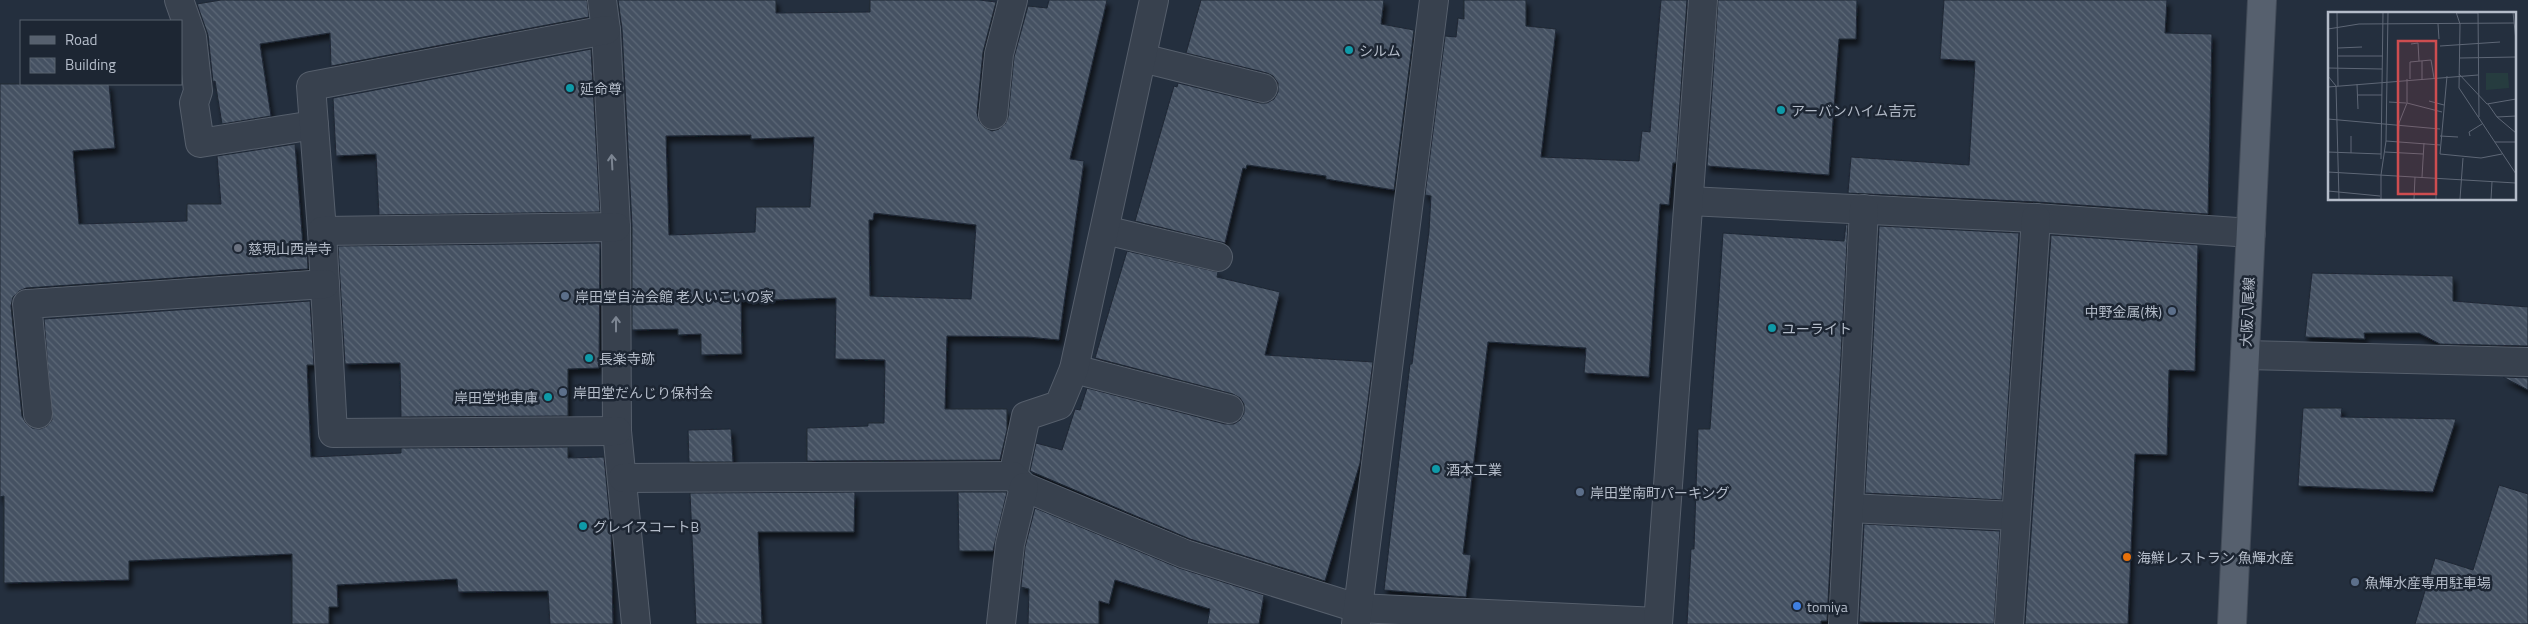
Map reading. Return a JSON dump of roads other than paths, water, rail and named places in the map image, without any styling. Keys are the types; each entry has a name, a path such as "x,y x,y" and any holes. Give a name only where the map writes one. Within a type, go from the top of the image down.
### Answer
{"main road":[{"name":"大阪八尾線","path":"2232,624 2262,0"}],"street":[{"path":"180,0 192,37 198,91 194,103 200,143 314,125"},
{"path":"602,0 606,30 616,227 617,431 636,624"},
{"path":"993,115 999,54 1013,0"},
{"path":"1001,624 1026,416 1059,405 1074,369 1154,0"},
{"path":"1356,616 1434,0"},
{"path":"623,478 1018,482 1185,554 1356,616 1658,623 1704,0"},
{"path":"606,30 311,86 322,231 333,433 617,431"},
{"path":"1142,58 1263,88"},
{"path":"1688,200 2036,218 2251,233"},
{"path":"1843,624 1864,209"},
{"path":"2009,624 2036,218"},
{"path":"322,231 616,227"},
{"path":"1105,230 1218,258"},
{"path":"38,414 27,304 325,284"},
{"path":"2245,355 2528,362"},
{"path":"1074,369 1229,409"},
{"path":"1849,508 2016,516"}],"place":[{"name":"シルム","path":"1349,50"},
{"name":"延命尊","path":"570,88"},
{"name":"アーバンハイム吉元","path":"1781,110"},
{"name":"慈現山西岸寺","path":"238,248"},
{"name":"岸田堂自治会館 老人いこいの家","path":"565,296"},
{"name":"中野金属(株)","path":"2172,311"},
{"name":"ユーライト","path":"1772,328"},
{"name":"長楽寺跡","path":"589,358"},
{"name":"岸田堂だんじり保村会","path":"563,392"},
{"name":"岸田堂地車庫","path":"548,397"},
{"name":"酒本工業","path":"1436,469"},
{"name":"岸田堂南町パーキング","path":"1580,492"},
{"name":"グレイスコートB","path":"583,526"},
{"name":"海鮮レストラン 魚輝水産","path":"2127,557"},
{"name":"魚輝水産専用駐車場","path":"2355,582"},
{"name":"tomiya","path":"1797,606"}]}
